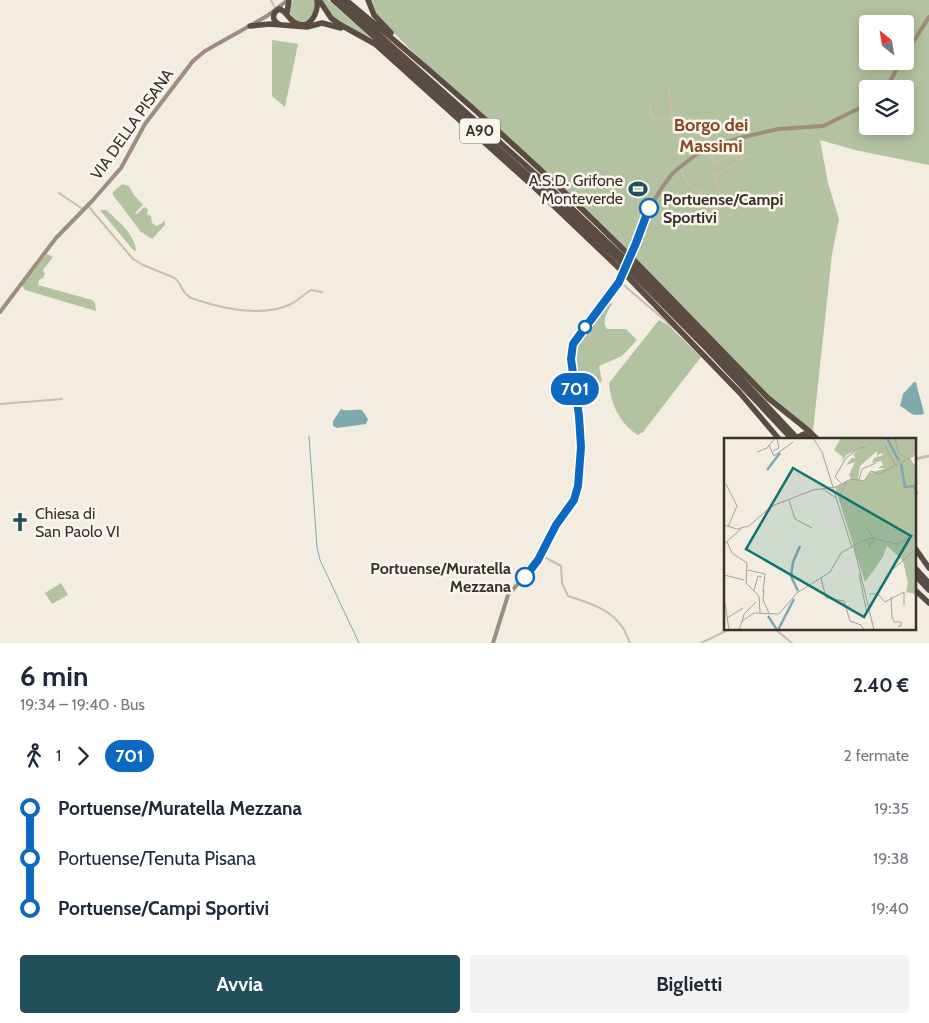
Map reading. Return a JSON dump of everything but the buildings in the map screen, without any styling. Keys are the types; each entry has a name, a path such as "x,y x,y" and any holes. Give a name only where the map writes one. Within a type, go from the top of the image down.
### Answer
{"highway":[{"path":"287,14 289,0"},
{"path":"281,25 276,23 274,18 276,10 281,10 296,23 308,23 314,19 318,0"},
{"path":"318,0 331,18 369,40 517,172 627,264 768,398 815,438"},
{"name":"A90","path":"333,0 627,264"},
{"name":"A90","path":"340,0 535,174 627,264 696,338 796,438"},
{"path":"346,0 432,73 545,175 627,264 759,413 778,438"},
{"path":"368,0 376,18 432,73"},
{"path":"250,26 260,24 307,26 322,22 369,40"},
{"path":"796,438 808,435 814,438"},
{"path":"916,549 929,568"},
{"path":"916,569 929,583"},
{"path":"916,576 929,590"},
{"path":"916,591 929,603"}],"main road":[{"name":"VIA DELLA PISANA","path":"0,312 56,238 88,206 121,168 145,124 193,61 206,50 250,26 289,0"},
{"path":"914,40 929,17"},
{"path":"493,643 508,595 513,587 530,571 541,555 556,525 574,500 579,480 580,435 571,359 573,344 619,282 647,212 664,184 680,167 707,149 731,140 778,130 824,126 859,108"}],"street":[{"path":"271,0 276,10"},
{"path":"669,89 672,119"},
{"path":"650,105 652,108 651,118 693,119 715,163 735,154"},
{"path":"731,140 738,160"},
{"path":"680,167 689,185 700,192 717,209 721,209 724,208 715,176 750,154"},
{"path":"60,193 84,210"},
{"path":"88,206 133,259 142,266 175,278 189,297 221,306 262,310 290,304 312,290 322,292"},
{"path":"619,282 668,323 692,347"},
{"path":"0,404 62,399"},
{"path":"916,459 929,456"},
{"path":"541,555 560,566 562,583 568,596 598,606 607,612 623,627 630,643"},
{"path":"701,643 728,630"},
{"path":"776,630 792,643"}],"green space":[{"path":"293,0 317,0 312,19 302,23 292,17 290,8"},
{"path":"321,0 328,0 373,40 340,23 330,14"},
{"path":"369,0 929,0 929,165 855,150 820,140 828,183 839,219 832,254 813,431 769,396 633,255 427,66 378,17"},
{"path":"272,40 298,44 285,107 272,96"},
{"path":"122,184 129,186 143,205 135,213 137,214 144,207 148,209 147,214 151,216 152,223 157,226 165,221 165,225 152,239 141,232 113,195 113,192"},
{"path":"100,210 106,210 125,228 135,244 136,250 134,251"},
{"path":"47,254 53,257 43,270 45,274 39,280 38,285 92,300 95,303 96,311 25,290 22,285"},
{"path":"609,301 612,304 605,319 607,329 626,329 637,340 622,356 599,366 602,381 595,387 588,387 579,379 575,350 578,342"},
{"path":"659,320 668,325 701,357 643,432 638,435 626,425 617,412 609,383"},
{"path":"61,583 68,595 52,604 45,593"}],"water":[{"path":"916,382 924,414 913,414 900,406 903,394"},
{"path":"341,409 362,410 368,419 366,424 337,428 333,426 333,421"}],"waterway":[{"path":"309,436 317,547 320,560 359,643"}],"bus line":[{"name":"701","path":"525,577 538,560 550,535 574,500 578,486 581,447 579,416 571,359 573,344 619,282 649,208"}],"place":[{"name":"A.S.D. Grifone Monteverde","path":"638,189"},
{"name":"Portuense/Campi Sportivi","path":"649,208"},
{"name":"Chiesa di San Paolo VI","path":"20,522"},
{"name":"Portuense/Muratella Mezzana","path":"525,577"}],"district":[{"name":"Borgo dei Massimi","path":"711,135"}]}
